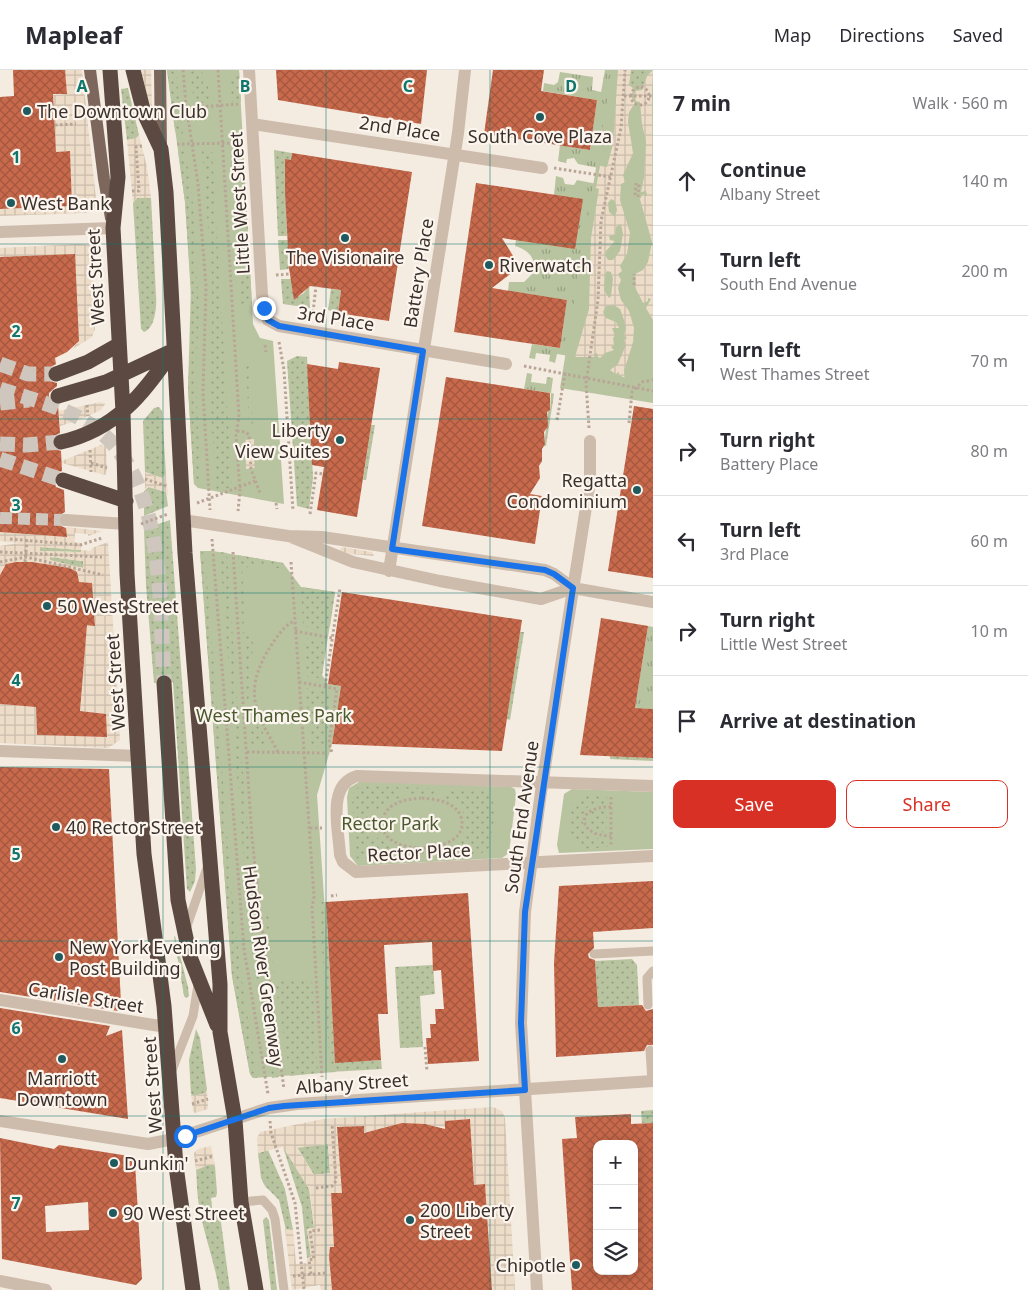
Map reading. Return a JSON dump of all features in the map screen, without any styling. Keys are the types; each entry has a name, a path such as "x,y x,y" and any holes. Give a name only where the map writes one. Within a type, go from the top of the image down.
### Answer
{"highway":[{"path":"110,70 118,177 113,228"},
{"path":"133,70 144,112 161,149 169,223 173,350 183,520 208,863 220,984 220,1032 234,1120 241,1202 256,1290"},
{"name":"West Street","path":"113,228 123,412 127,574 148,892 166,1027 174,1139 193,1290"},
{"path":"56,374 88,362 118,344"},
{"path":"58,396 88,389 120,377 173,350"},
{"path":"61,442 89,434 123,412 156,376 173,350"},
{"path":"63,480 126,501"},
{"path":"164,683 178,900 186,939 199,983 220,1032"}],"main road":[{"name":"West Street","path":"90,70 104,179 113,228"},
{"path":"160,70 161,149"}],"street":[{"name":"Little West Street","path":"249,70 264,308 268,320 279,326"},
{"name":"Battery Place","path":"389,571 454,154 465,70"},
{"name":"2nd Place","path":"252,124 548,168"},
{"path":"0,232 113,228"},
{"name":"3rd Place","path":"279,326 506,364"},
{"name":"South End Avenue","path":"538,1290 521,1023 525,912 543,782 591,475 590,441"},
{"path":"66,520 126,524"},
{"path":"183,520 288,536 322,537 392,549 545,570 554,574 573,588 653,602"},
{"path":"288,536 331,555 389,571 541,599 573,588"},
{"path":"0,751 139,756"},
{"name":"Rector Place","path":"653,786 357,776 349,778 343,783 337,798 340,855 342,862 356,872 653,856"},
{"name":"Carlisle Street","path":"0,1000 166,1027"},
{"name":"Albany Street","path":"0,1121 141,1144 174,1139 269,1108 297,1104 653,1082"},
{"path":"0,1281 46,1290"}],"lane":[{"path":"186,939 189,915 208,863"},
{"path":"594,954 653,951"},
{"path":"648,1005 650,990 647,978 653,971"},
{"path":"171,1076 179,1048 193,1016 199,983"},
{"path":"650,1050 653,1082"},
{"path":"241,1202 263,1200 272,1210 276,1219 284,1290"}],"path":[{"path":"183,70 186,108 201,208 206,287 203,392 210,506"},
{"path":"218,70 238,416 238,511"},
{"path":"588,411 586,377 598,300 600,221 621,128 625,70"},
{"path":"642,87 647,90 649,96 647,102 643,105 634,103 630,96 634,89 642,87"},
{"path":"624,96 652,96"},
{"path":"186,108 241,104"},
{"path":"55,125 76,124"},
{"path":"177,144 243,143"},
{"path":"132,192 139,191 136,147 142,146"},
{"path":"548,168 611,177"},
{"path":"636,196 638,183"},
{"path":"276,275 290,274"},
{"path":"633,274 633,284"},
{"path":"313,312 316,286"},
{"path":"280,342 284,370 293,511"},
{"path":"265,345 266,352"},
{"path":"524,366 653,391"},
{"path":"557,420 565,373"},
{"path":"629,423 631,397 635,388 642,382 653,380"},
{"path":"87,406 88,416"},
{"path":"237,431 248,435 251,469 260,493"},
{"path":"90,450 91,472"},
{"path":"91,463 107,468"},
{"path":"310,514 316,473 323,474"},
{"path":"145,479 167,486"},
{"path":"276,502 277,509"},
{"path":"10,539 79,544"},
{"path":"25,562 27,540"},
{"name":"Hudson River Greenway","path":"213,542 244,940 268,1093"},
{"path":"0,552 26,555 102,557"},
{"path":"232,552 246,752 260,912 284,1089"},
{"path":"0,562 26,555 103,575"},
{"path":"291,562 294,621 306,752 314,897 312,907 317,1021 322,1077"},
{"path":"325,686 340,588"},
{"path":"278,752 256,710 254,685 270,648 284,628 294,621"},
{"path":"295,631 332,638"},
{"path":"299,682 334,688 337,691 329,743 332,753"},
{"path":"246,752 326,753"},
{"path":"611,794 611,849"},
{"path":"422,798 438,800 452,806 460,814 462,825 459,834 443,844 425,848 412,848 400,844 387,836 384,830 384,818 392,806 406,800 422,798"},
{"path":"611,807 591,809 588,812 586,822 590,832 595,835 611,836"},
{"path":"310,828 322,828"},
{"path":"331,896 337,895"},
{"path":"425,1047 427,1071"},
{"path":"192,1104 208,1099"},
{"path":"316,1188 332,1186 336,1181 332,1124"},
{"path":"270,1129 295,1203 304,1290"},
{"path":"195,1161 214,1156"},
{"path":"311,1274 309,1260 314,1259 310,1231 320,1230"},
{"path":"282,1276 325,1273"}],"green space":[{"path":"167,70 239,70 253,324 260,338 273,341 284,504 198,488 194,484 188,388 192,311 185,202"},
{"path":"167,70 176,70 183,136 178,135 175,131"},
{"path":"190,70 202,70 203,84 208,83 209,102 194,103"},
{"path":"234,70 239,70 241,101 231,102 230,79 234,78"},
{"path":"605,70 618,70 599,168 578,164 574,158 567,159 566,163 558,161 560,145 590,150 597,100 543,91 544,83 554,85 558,82 560,72 593,77 592,90 601,92"},
{"path":"612,70 653,70 653,403 560,388"},
{"path":"631,70 652,70 642,90 635,90 629,86"},
{"path":"128,88 139,135 135,139 127,140 121,89"},
{"path":"243,149 252,304 241,304 238,254 244,253 243,245 238,245 235,202 241,202 240,190 234,190 232,150"},
{"path":"212,150 232,488 216,489 209,380 212,277 202,151"},
{"path":"274,150 292,153 291,160 285,160 287,236 278,236"},
{"path":"178,151 183,151 186,154 193,205 199,311 196,371 200,488 194,484 188,388 191,287 185,202"},
{"path":"556,176 563,178 565,184 574,185 577,180 597,184 575,357 557,354 555,363 549,361 550,355 536,353 535,359 529,358 532,344 560,348 567,300 529,296 526,293 519,294 508,291 509,282 524,282 533,273 534,263 530,255 515,246 516,240 554,195"},
{"path":"137,198 151,198 156,305 151,327 144,332 141,329 133,203"},
{"path":"278,240 288,240 289,269 280,270"},
{"path":"281,279 291,279 297,297 304,293 309,285 310,308 283,304"},
{"path":"331,289 341,290 338,313 328,310"},
{"path":"297,356 307,357 313,478 309,509 297,506 287,361"},
{"path":"249,361 253,428 249,428 246,362"},
{"path":"527,373 532,374 531,382 546,384 547,377 553,378 551,393 524,389"},
{"path":"551,393 554,394 546,446 544,446 548,411 550,410"},
{"path":"159,407 162,411 166,474 162,478 145,472 143,421 154,408"},
{"path":"371,425 375,425 366,480 363,480"},
{"path":"149,487 166,492 168,506 144,516 144,491"},
{"path":"170,520 196,869 195,881 190,892 187,889 173,682 154,683 146,585 144,529"},
{"path":"40,547 81,550 81,552 40,551"},
{"name":"West Thames Park","path":"200,551 213,551 283,563 301,587 335,592 322,675 328,684 341,686 332,744 317,795 336,1072 253,1078 250,1074 232,976"},
{"path":"200,551 205,554 231,884 241,974 257,1078 253,1078 250,1074 232,976"},
{"path":"220,552 227,553 241,750 253,881 260,946 279,1077 272,1078 249,930"},
{"path":"238,555 283,563 286,570 262,565 242,568 246,629 254,645 249,669 251,703 253,713 270,746 250,745"},
{"path":"50,557 83,561 83,568 49,560"},
{"path":"301,587 335,592 330,626 326,630 303,626"},
{"path":"648,626 653,627 653,709 635,708"},
{"path":"520,632 524,632 510,720 507,719"},
{"path":"304,638 322,641 326,645 322,675 319,678 307,677"},
{"path":"306,688 327,691 332,695 325,747 310,746"},
{"path":"610,756 653,758 653,761 610,759"},
{"name":"Rector Park","path":"361,781 511,787 515,789 516,796 509,853 502,858 358,866 350,856 347,797 349,788"},
{"path":"362,786 398,787 401,797 395,800 393,798 383,805 385,808 381,812 370,806 366,824 371,841 382,836 386,840 384,843 394,849 396,847 402,849 400,860 359,861 356,857 352,796 355,789"},
{"path":"406,787 437,789 436,796 408,795"},
{"path":"445,789 484,791 492,796 493,803 496,804 490,847 478,856 447,857 443,848 450,846 452,848 461,842 459,840 466,827 466,819 459,807 460,804 450,798 448,800 443,798"},
{"path":"572,789 653,792 653,849 559,853 557,845 564,794"},
{"path":"585,795 607,796 607,804 590,805 585,811 583,825 585,832 595,838 608,839 608,847 583,849 575,845 571,837 568,836 572,804"},
{"path":"607,809 607,833 595,831 589,823 590,813 594,810"},
{"path":"436,850 439,858 408,860 410,851"},
{"path":"319,902 326,902 335,1062 381,1060 382,1069 330,1072"},
{"path":"264,911 268,911 273,966"},
{"path":"175,936 188,987 189,996 186,998 184,996"},
{"path":"632,959 637,965 639,1005 598,1007 595,961"},
{"path":"433,965 435,994 420,996 423,1047 400,1048 395,967"},
{"path":"312,979 318,1073 290,1076 275,982"},
{"path":"196,1029 200,1038 207,1090 205,1093 194,1096 191,1094 189,1060"},
{"path":"653,1110 653,1123 642,1123 641,1111"},
{"path":"328,1144 330,1173 314,1175 297,1147"},
{"path":"283,1147 309,1188 314,1228 307,1229 311,1257 307,1258 302,1207"},
{"path":"268,1150 285,1189 293,1230 286,1230 279,1200 265,1186 261,1178 258,1153"},
{"path":"212,1164 215,1166 217,1193 216,1197 211,1198 213,1215 220,1215 230,1290 219,1290 198,1200 196,1168"},
{"path":"266,1217 269,1220 277,1290 271,1290 263,1220"}],"shaded area":[{"path":"65,70 82,70 97,208 87,213 0,216 0,209 72,206 70,151 56,152 53,95 67,94"},
{"path":"141,70 151,70 152,109 147,95"},
{"path":"618,70 631,70 629,85 634,89 631,96 635,103 629,112 628,122 633,153 623,175 625,182 621,184 620,200 630,233 627,254 620,266 622,271 618,274 621,280 618,288 621,300 629,311 634,328 633,342 624,371 625,378 619,375 619,372 616,374 610,370 618,364 626,345 624,340 627,338 624,335 626,328 620,309 614,305 606,306 603,312 606,318 616,322 619,328 612,328 615,336 613,338 614,345 611,347 614,350 605,353 600,358 597,353 594,354 595,357 575,357 589,309 591,238 599,189 596,188 600,166 607,167 613,144","holes":["611,199 615,201 617,210 615,217 609,212 608,203","621,224 623,234 620,251 613,260 608,260 605,255 606,251 615,241 610,240 609,236 615,235 616,227","607,271 611,272 613,279 611,296 609,298 604,290 605,274"]},
{"path":"653,70 653,320 646,308 651,299 648,298 648,301 643,303 635,287 635,274 643,270 648,262 652,242 640,199 643,194 646,196 647,194 646,191 641,192 644,178 646,141 640,102 635,101 634,94 635,91 642,90 647,76"},
{"path":"139,135 147,167 151,198 137,198 133,203 127,140 137,138"},
{"path":"90,245 92,251 95,329 92,337 71,350 79,341 77,306 0,257 0,248"},
{"path":"101,402 105,404 101,410 60,426 59,411"},
{"path":"254,439 255,468 246,469 245,440"},
{"path":"101,445 106,447 107,471 105,475 62,463 62,461"},
{"path":"145,472 162,478 166,474 168,495 166,492 149,487 145,489"},
{"path":"66,527 102,531 88,536 88,534 75,533 74,542 82,543 81,550 91,551 92,548 108,542 120,740 108,748 0,743 0,704 36,707 38,735 107,737 106,714 80,711 87,625 95,625 92,583 79,582 74,569 32,562 9,563 3,567 0,574 0,546 19,543 0,541 0,532 66,537","holes":["40,547 81,550 81,552 40,551","50,557 83,561 83,568 50,560"]},
{"path":"342,547 372,552 374,556 342,552 340,549"},
{"path":"207,1090 208,1109 195,1113 193,1111 191,1094 194,1096 205,1093"},
{"path":"493,1107 502,1111 505,1118 515,1290 492,1290 485,1184 474,1185 470,1119 445,1121 445,1127 402,1123 376,1131 364,1132 363,1126 338,1128 342,1193 331,1194 334,1247 330,1247 329,1256 332,1290 321,1290 320,1285 292,1290 285,1229 293,1230 296,1264 307,1263 307,1258 311,1257 307,1229 314,1228 310,1191 283,1147 258,1153 257,1138 260,1132 323,1119","holes":["328,1144 330,1173 314,1175 297,1148"]},
{"path":"211,1146 215,1166 212,1164 196,1170 194,1153 198,1149"}],"building":[{"path":"13,70 65,70 67,94 53,94 56,152 70,151 72,206 0,209 0,97 14,96"},
{"path":"276,70 427,70 421,124 278,100"},
{"name":"South Cove Plaza","path":"493,70 544,70 541,91 597,100 590,150 484,134"},
{"name":"The Visionaire","path":"292,153 412,172 389,321 338,313 341,290 310,286 294,300 289,268 285,192 285,159 291,160"},
{"name":"Riverwatch","path":"476,183 583,199 575,249 502,238 515,259 513,272 492,288 567,300 560,348 454,332"},
{"path":"75,254 79,341 67,352 55,358 56,364 49,368 47,373 50,381 57,383 57,386 49,393 49,398 52,403 58,405 60,433 54,436 52,444 55,449 61,451 62,471 56,473 54,481 56,487 64,490 65,512 60,515 58,520 61,526 66,528 67,537 0,532 0,257"},
{"name":"Liberty View Suites","path":"339,362 380,368 357,517 317,510 324,467 312,465 307,364 338,369"},
{"path":"446,377 550,393 550,410 547,412 548,426 544,432 545,444 542,449 542,461 539,466 540,478 530,494 542,496 535,544 422,526"},
{"name":"Regatta Condominium","path":"634,406 653,409 653,578 608,571"},
{"path":"32,562 70,568 77,572 79,582 92,583 95,626 87,625 80,711 106,714 107,737 37,735 36,707 0,704 0,575 6,564"},
{"path":"342,592 522,620 502,751 332,744 341,686 328,684"},
{"path":"601,618 648,626 635,708 653,709 653,758 580,755"},
{"path":"0,767 109,769 121,1003 118,1011 0,992"},
{"path":"653,881 653,928 593,932 594,948 588,954 589,958 595,960 598,1007 642,1005 646,1011 653,1009 653,1045 647,1045 644,1051 556,1057 554,963 559,886"},
{"path":"468,893 479,1061 428,1064 426,1038 431,1038 430,1024 436,1024 435,1009 444,1009 441,970 433,971 432,942 384,945 388,1014 378,1014 381,1060 335,1063 326,902"},
{"name":"Marriott Downtown","path":"0,1008 110,1026 106,1036 122,1030 128,1119 0,1098"},
{"path":"631,1114 631,1124 653,1123 653,1290 572,1290 562,1139 577,1138 575,1117"},
{"name":"200 Liberty Street","path":"470,1119 474,1185 485,1184 492,1290 332,1290 329,1256 330,1247 334,1247 331,1193 342,1193 337,1127 364,1126 364,1133 402,1123 425,1124 445,1129 445,1121"},
{"name":"90 West Street","path":"0,1138 54,1149 59,1145 129,1156 135,1163 142,1279 136,1285 2,1259","holes":["88,1202 89,1230 46,1232 45,1206"]}],"tunnel":[{"path":"0,364 28,374 56,374"},
{"path":"0,389 56,407 88,423 114,445 132,473 145,506 154,541 159,578 164,683"},
{"path":"0,403 29,400"},
{"path":"0,444 26,445 61,442"},
{"path":"0,459 63,480"},
{"path":"0,518 66,520"}],"place":[{"name":"The Downtown Club","path":"27,111"},
{"name":"South Cove Plaza","path":"540,117"},
{"name":"West Bank","path":"11,203"},
{"name":"The Visionaire","path":"345,238"},
{"name":"Riverwatch","path":"489,265"},
{"name":"Liberty View Suites","path":"340,440"},
{"name":"Regatta Condominium","path":"637,490"},
{"name":"50 West Street","path":"47,606"},
{"name":"40 Rector Street","path":"56,827"},
{"name":"New York Evening Post Building","path":"59,957"},
{"name":"Marriott Downtown","path":"62,1059"},
{"name":"Dunkin'","path":"114,1163"},
{"name":"90 West Street","path":"113,1213"},
{"name":"200 Liberty Street","path":"410,1220"},
{"name":"Chipotle","path":"576,1265"}],"route":[{"path":"185,1136 269,1108 297,1104 525,1090 521,1023 525,912 532,851 573,588 554,574 545,570 392,549 423,351 279,326 272,324 268,320 264,308"}]}
